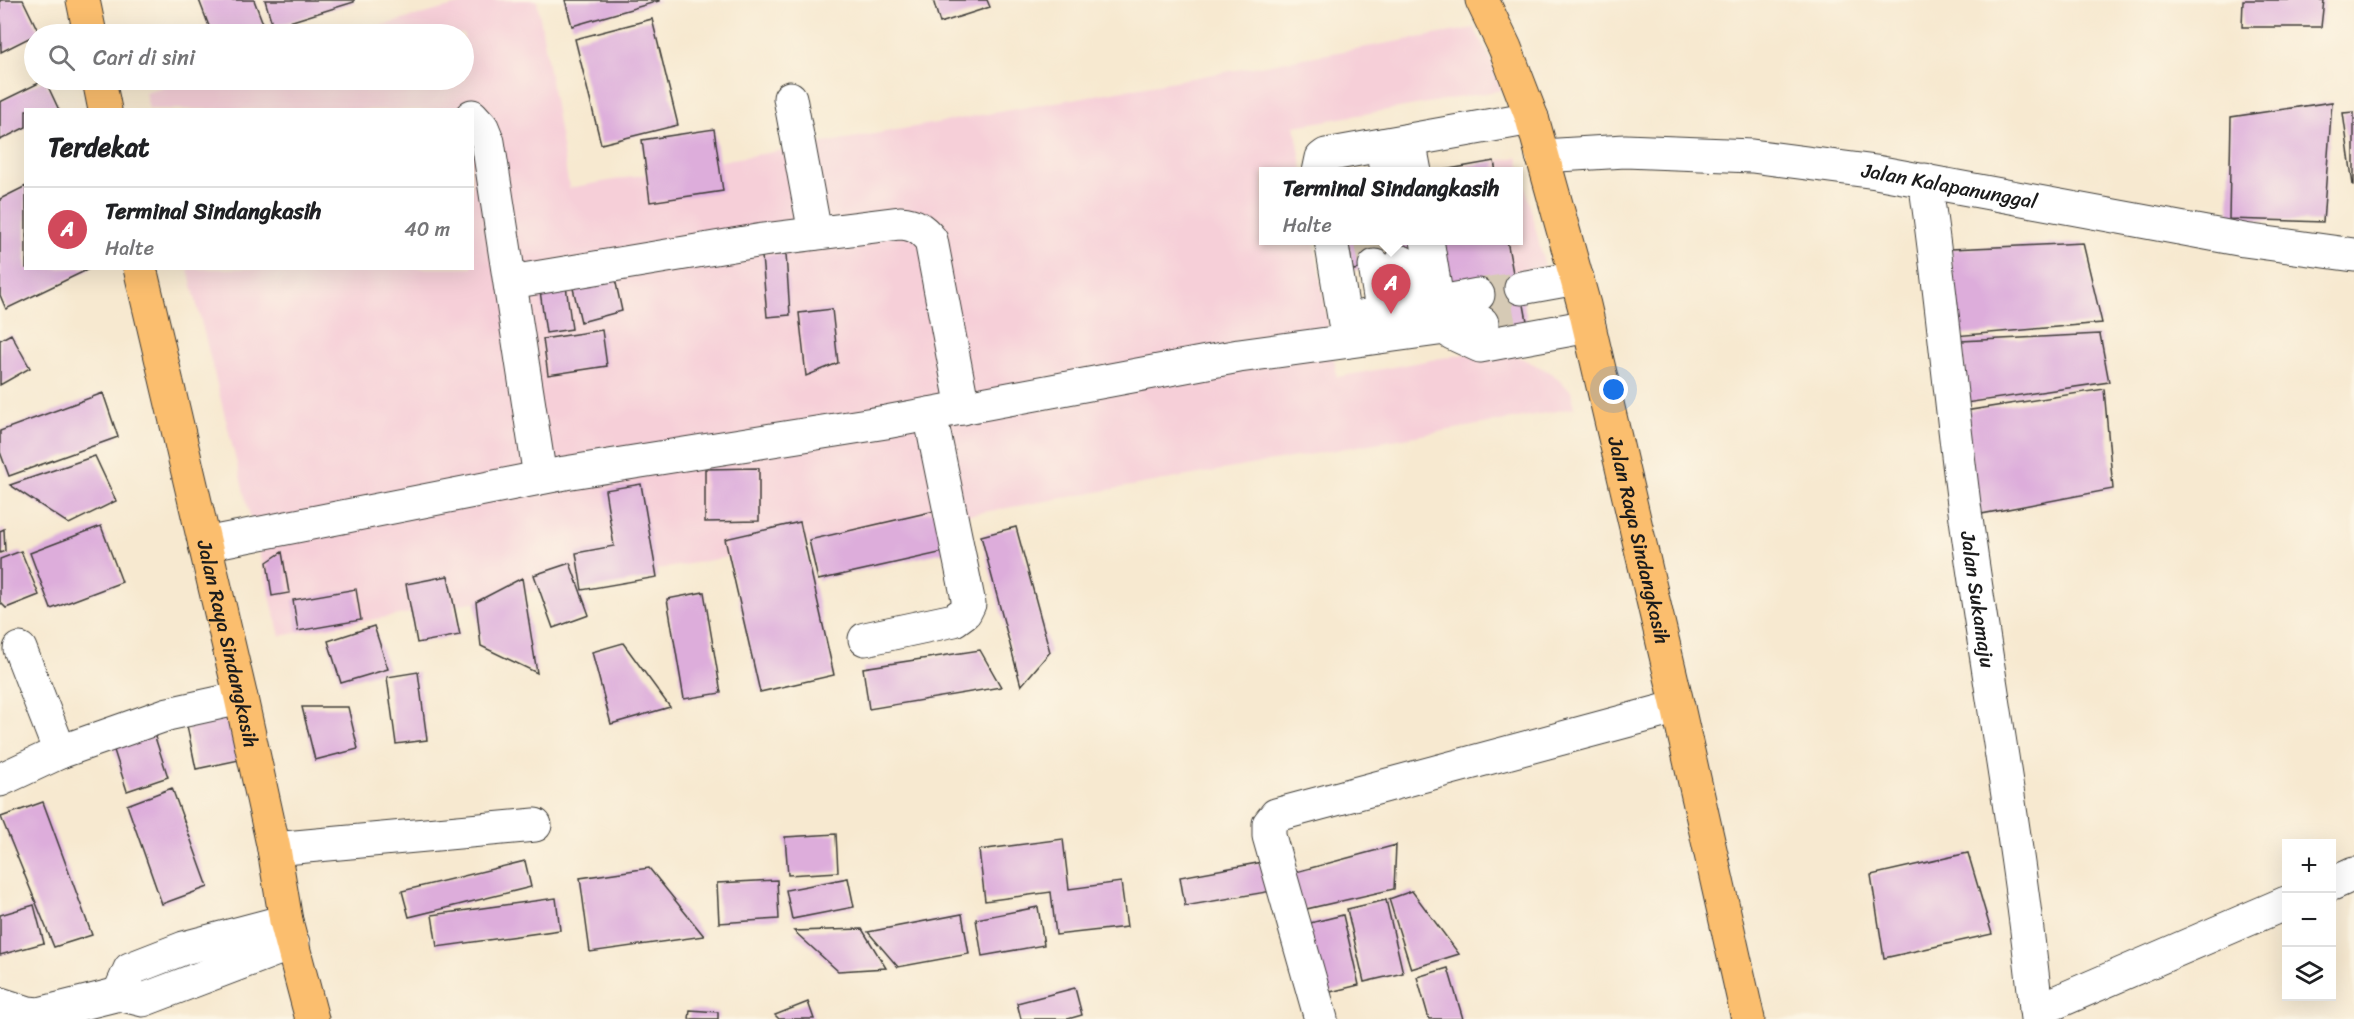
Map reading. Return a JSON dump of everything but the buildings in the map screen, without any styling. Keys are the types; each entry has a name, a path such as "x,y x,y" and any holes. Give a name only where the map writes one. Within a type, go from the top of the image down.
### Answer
{"main road":[{"path":"83,0 88,24"},
{"name":"Jalan Raya Sindangkasih","path":"1482,0 1506,48 1532,118 1583,303 1678,707 1748,1019"},
{"path":"101,90 105,108"},
{"name":"Jalan Raya Sindangkasih","path":"140,270 241,698 274,849 289,932 312,1019"}],"street":[{"path":"790,98 815,233"},
{"path":"474,118 482,127 488,142 540,477"},
{"path":"1358,159 1532,118"},
{"name":"Jalan Kalapanunggal","path":"1542,156 1625,151 1752,156 1925,180 2244,240 2354,255"},
{"path":"1358,159 1396,167"},
{"name":"Jalan Sukamaju","path":"1925,180 1938,266 1964,504 2020,881 2036,1015"},
{"path":"511,282 815,233 900,223 913,224 923,230 931,240 963,408"},
{"path":"1334,245 1388,324 1480,346 1583,303"},
{"path":"1345,245 1388,324"},
{"path":"1388,324 1424,245"},
{"path":"1388,264 1388,324"},
{"path":"1524,302 1583,303"},
{"path":"205,544 540,477 930,414 1239,356 1388,324 1480,309"},
{"path":"866,639 954,620 961,617 969,604 930,414"},
{"path":"20,650 60,752"},
{"path":"0,780 60,752 168,714 241,698"},
{"path":"1321,1019 1269,836 1269,824 1276,815 1678,707"},
{"path":"274,849 535,825"},
{"path":"2336,882 2354,874"},
{"path":"2036,1015 2282,905"},
{"path":"0,1004 39,1014 119,994 143,1000 289,932"}],"shaded area":[{"path":"476,0 537,0 569,188 1474,28 1490,57 1502,90 1295,126 1302,167 1259,167 1259,245 1315,245 1337,377 1487,350 1515,355 1550,372 1571,391 1574,408 280,636 188,270 474,270 474,108 149,108 145,92 152,90 474,90 474,24 388,24"},
{"path":"1518,157 1520,167 1461,167"},
{"path":"1523,177 1545,267 1475,279 1442,245 1523,245"}],"tunnel":[{"path":"1371,245 1375,266"},
{"path":"1478,295 1521,288"},
{"path":"1482,323 1526,315"}],"place":[{"name":"Terminal Sindangkasih","path":"1391,314"}]}
